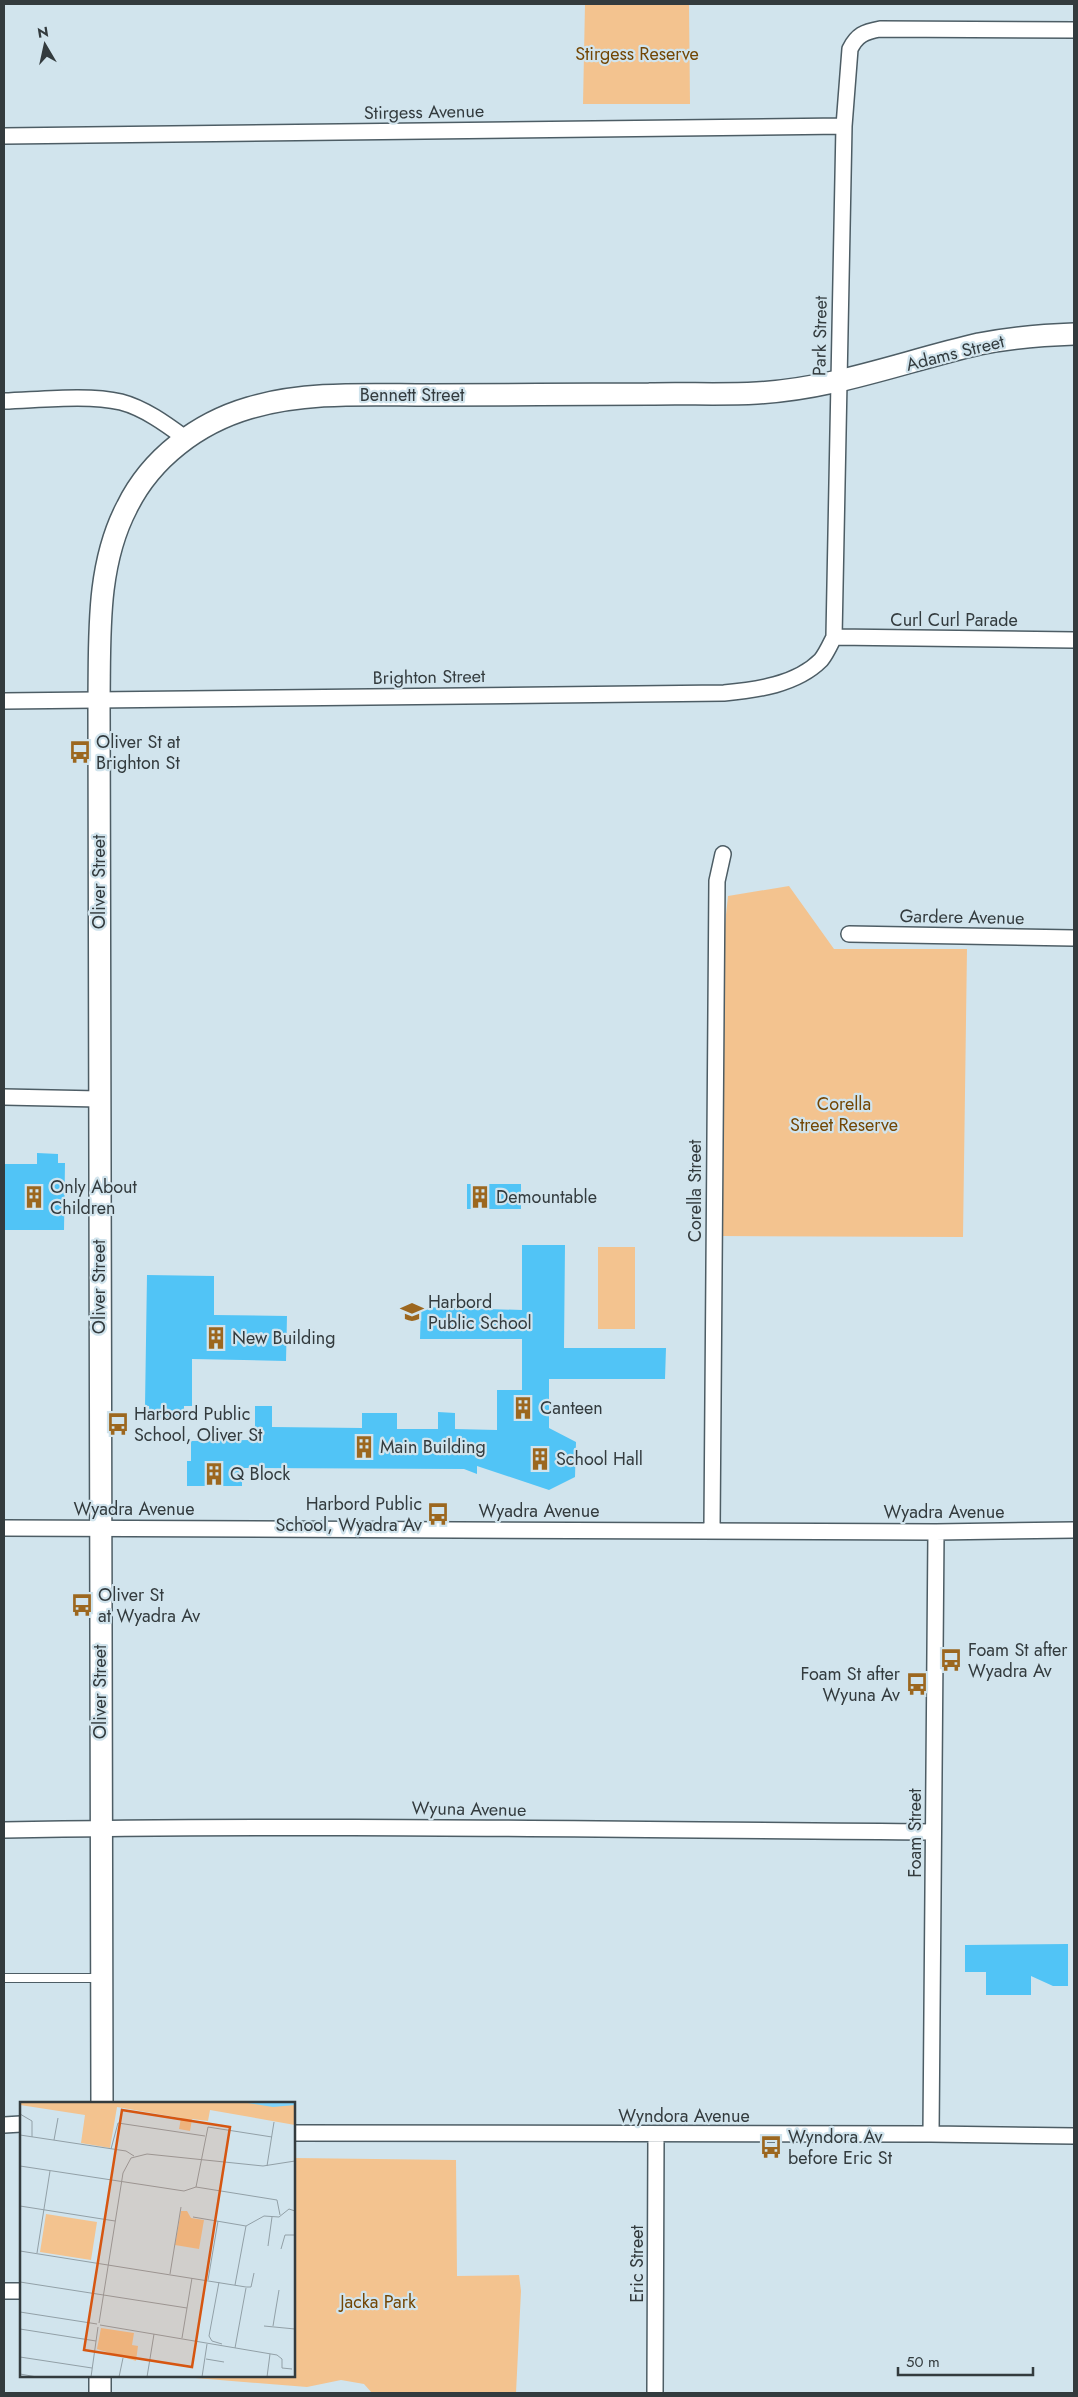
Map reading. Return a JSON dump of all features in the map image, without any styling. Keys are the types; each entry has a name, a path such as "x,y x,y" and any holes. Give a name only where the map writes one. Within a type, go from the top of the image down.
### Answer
{"main road":[{"name":"Adams Street","path":"838,382 981,344 1019,338 1074,334"},
{"name":"Bennett Street","path":"185,438 220,418 249,408 278,401 310,397 758,393 838,382"},
{"name":"Oliver Street","path":"102,2102 99,1528 99,700 105,573 115,535 127,505 142,482 185,438"},
{"path":"100,2377 100,2393"}],"street":[{"name":"Park Street","path":"834,637 844,126 847,61 850,49 855,38 865,31 880,29 1074,30"},
{"name":"Stirgess Avenue","path":"4,136 844,126"},
{"path":"4,401 99,400 122,402 161,421 185,438"},
{"name":"Curl Curl Parade","path":"834,637 1074,640"},
{"name":"Brighton Street","path":"4,701 733,692 768,688 811,669 822,659 834,637"},
{"name":"Corella Street","path":"712,1530 716,881 723,854"},
{"name":"Gardere Avenue","path":"849,934 1074,938"},
{"path":"4,1097 99,1099"},
{"name":"Wyadra Avenue","path":"4,1528 936,1532 1074,1530"},
{"name":"Foam Street","path":"931,2134 936,1532"},
{"name":"Wyuna Avenue","path":"4,1830 430,1827 933,1832"},
{"path":"4,2124 20,2124"},
{"name":"Wyndora Avenue","path":"295,2133 1074,2136"},
{"name":"Eric Street","path":"655,2393 656,2135"},
{"path":"4,2291 20,2291"}],"lane":[{"path":"4,1978 101,1978"}],"green space":[{"name":"Stirgess Reserve","path":"585,4 689,4 690,104 583,104"},
{"name":"Corella Street Reserve","path":"789,886 834,949 967,949 963,1237 721,1236 725,924 728,896"},
{"path":"598,1247 635,1247 635,1329 598,1329"},
{"name":"Jacka Park","path":"295,2158 456,2160 457,2276 519,2275 521,2291 516,2393 372,2393 364,2384 341,2380 307,2387 183,2377 295,2377"}],"building":[{"name":"Only About Children","path":"37,1153 58,1154 58,1163 65,1163 64,1230 4,1230 4,1164 37,1164"},
{"path":"467,1184 521,1184 521,1209 467,1209"},
{"path":"522,1245 565,1245 564,1348 666,1348 665,1379 549,1379 549,1428 576,1442 575,1477 549,1490 477,1466 477,1474 464,1469 242,1468 242,1486 187,1486 187,1461 191,1461 191,1441 251,1440 251,1427 255,1427 255,1406 272,1406 272,1427 362,1428 362,1413 397,1413 397,1429 438,1429 438,1412 455,1413 455,1429 497,1430 497,1390 522,1390 522,1339 420,1339 421,1307 522,1310"},
{"name":"New Building","path":"147,1275 214,1276 214,1315 287,1316 286,1361 192,1359 192,1406 184,1406 184,1417 150,1418 149,1406 145,1406"},
{"path":"1068,1944 1068,1986 1053,1986 1031,1976 1031,1995 986,1995 986,1972 965,1972 965,1945"}],"place":[{"name":"Oliver St at Brighton St","path":"80,752"},
{"name":"Only About Children","path":"34,1197"},
{"name":"Demountable","path":"480,1197"},
{"name":"Harbord Public School","path":"412,1312"},
{"name":"New Building","path":"216,1338"},
{"name":"Canteen","path":"523,1408"},
{"name":"Harbord Public School, Oliver St","path":"118,1424"},
{"name":"Main Building","path":"364,1447"},
{"name":"School Hall","path":"540,1459"},
{"name":"Q Block","path":"214,1474"},
{"name":"Harbord Public School, Wyadra Av","path":"438,1514"},
{"name":"Oliver St at Wyadra Av","path":"82,1605"},
{"name":"Foam St after Wyadra Av","path":"951,1660"},
{"name":"Foam St after Wyuna Av","path":"917,1684"},
{"name":"Wyndora Av before Eric St","path":"771,2147"}]}
